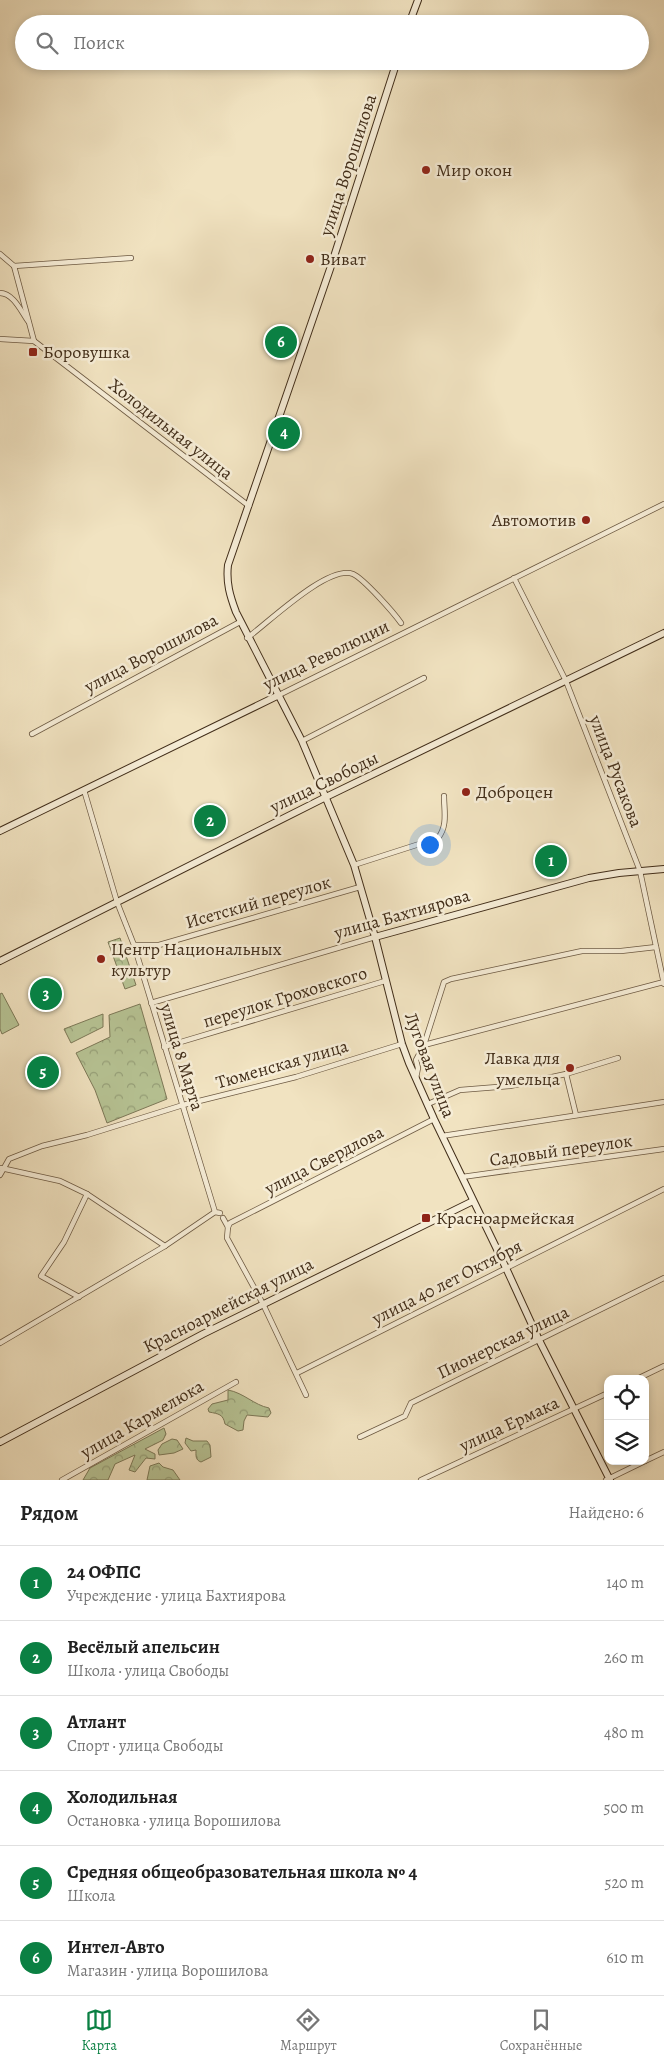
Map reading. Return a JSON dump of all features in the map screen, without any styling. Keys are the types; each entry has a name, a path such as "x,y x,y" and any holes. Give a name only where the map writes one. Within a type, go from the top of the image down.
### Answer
{"main road":[{"path":"412,15 418,0"},
{"name":"улица Ворошилова","path":"240,622 229,593 228,565 330,269 394,70"},
{"name":"Луговая улица","path":"240,622 302,741 354,865 375,937 402,1044 416,1078 538,1340 575,1409 608,1480"},
{"name":"улица Свободы","path":"0,961 326,797 664,633"},
{"name":"улица Революции","path":"0,832 277,696"},
{"name":"улица Бахтиярова","path":"375,937 589,878 640,871 664,870"},
{"name":"Красноармейская улица","path":"0,1442 263,1304 473,1201"}],"street":[{"path":"0,254 14,266 34,340 0,339"},
{"path":"14,266 131,258"},
{"path":"0,293 11,297 30,323"},
{"name":"Холодильная улица","path":"34,340 249,506"},
{"name":"улица Революции","path":"277,696 664,504"},
{"path":"247,638 294,599 330,577 342,574 353,574 376,594 401,623"},
{"name":"улица Русакова","path":"514,578 566,681 640,871 664,983"},
{"name":"улица Ворошилова","path":"32,734 240,622"},
{"path":"302,741 424,678"},
{"name":"улица 8 Марта","path":"84,790 117,902 134,945 164,1048 219,1214 228,1227 227,1238 263,1304 306,1395"},
{"path":"354,865 438,838 444,826 444,796"},
{"name":"Исетский переулок","path":"134,945 159,945 360,886"},
{"name":"улица Бахтиярова","path":"151,1003 375,937"},
{"path":"416,1078 418,1068 416,1060 424,1045 444,982 582,951 621,951 656,947"},
{"name":"переулок Гроховского","path":"164,1048 385,981"},
{"path":"424,1045 664,983"},
{"name":"Тюменская улица","path":"1,1168 9,1159 42,1146 87,1135 183,1105 296,1076 402,1044"},
{"path":"428,1104 460,1090 510,1086 566,1074 618,1058"},
{"path":"566,1074 576,1115"},
{"path":"442,1136 664,1102"},
{"name":"улица Свердлова","path":"228,1227 230,1224 434,1119"},
{"name":"Садовый переулок","path":"462,1177 664,1149"},
{"path":"0,1176 1,1168 60,1181 87,1194 165,1246"},
{"name":"улица 40 лет Октября","path":"297,1373 664,1189"},
{"path":"79,1297 41,1276 64,1242 87,1194"},
{"path":"0,1343 219,1214"},
{"name":"Пионерская улица","path":"360,1437 405,1416 412,1403 664,1278"},
{"path":"645,1375 664,1366"},
{"name":"улица Кармелюка","path":"62,1480 236,1382"},
{"name":"улица Ермака","path":"421,1480 604,1395"},
{"path":"649,1459 664,1452"},
{"path":"608,1480 637,1465"}],"green space":[{"path":"120,938 136,985 125,989 108,942"},
{"path":"2,993 19,1025 2,1034 0,1029 0,994"},
{"path":"140,1004 167,1099 107,1123 95,1090 76,1053 110,1037 109,1015"},
{"path":"103,1014 103,1027 71,1043 64,1029"},
{"path":"228,1390 269,1408 271,1413 268,1417 247,1415 243,1430 238,1431 225,1424 220,1415 209,1412 208,1409 212,1404 228,1400"},
{"path":"164,1428 166,1434 163,1440 145,1449 155,1454 155,1459 146,1458 135,1472 129,1470 135,1455 115,1464 108,1480 83,1480 90,1468"},
{"path":"186,1438 193,1441 207,1441 210,1445 211,1457 201,1462 199,1461 196,1457 196,1450 191,1451 185,1443"},
{"path":"172,1439 177,1440 183,1449 174,1453 159,1455 158,1450 162,1444"},
{"path":"159,1463 163,1467 173,1470 180,1480 147,1480 150,1466"}],"place":[{"name":"Мир окон","path":"426,170"},
{"name":"Виват","path":"310,259"},
{"name":"Интел-Авто","path":"281,342"},
{"name":"Боровушка","path":"33,352"},
{"name":"Холодильная","path":"284,433"},
{"name":"Автомотив","path":"586,520"},
{"name":"Доброцен","path":"466,792"},
{"name":"Весёлый апельсин","path":"210,821"},
{"name":"24 ОФПС","path":"551,861"},
{"name":"Центр Национальных культур","path":"101,959"},
{"name":"Атлант","path":"46,994"},
{"name":"Лавка для умельца","path":"570,1068"},
{"name":"Средняя общеобразовательная школа № 4","path":"43,1072"},
{"name":"Красноармейская","path":"426,1218"}]}
